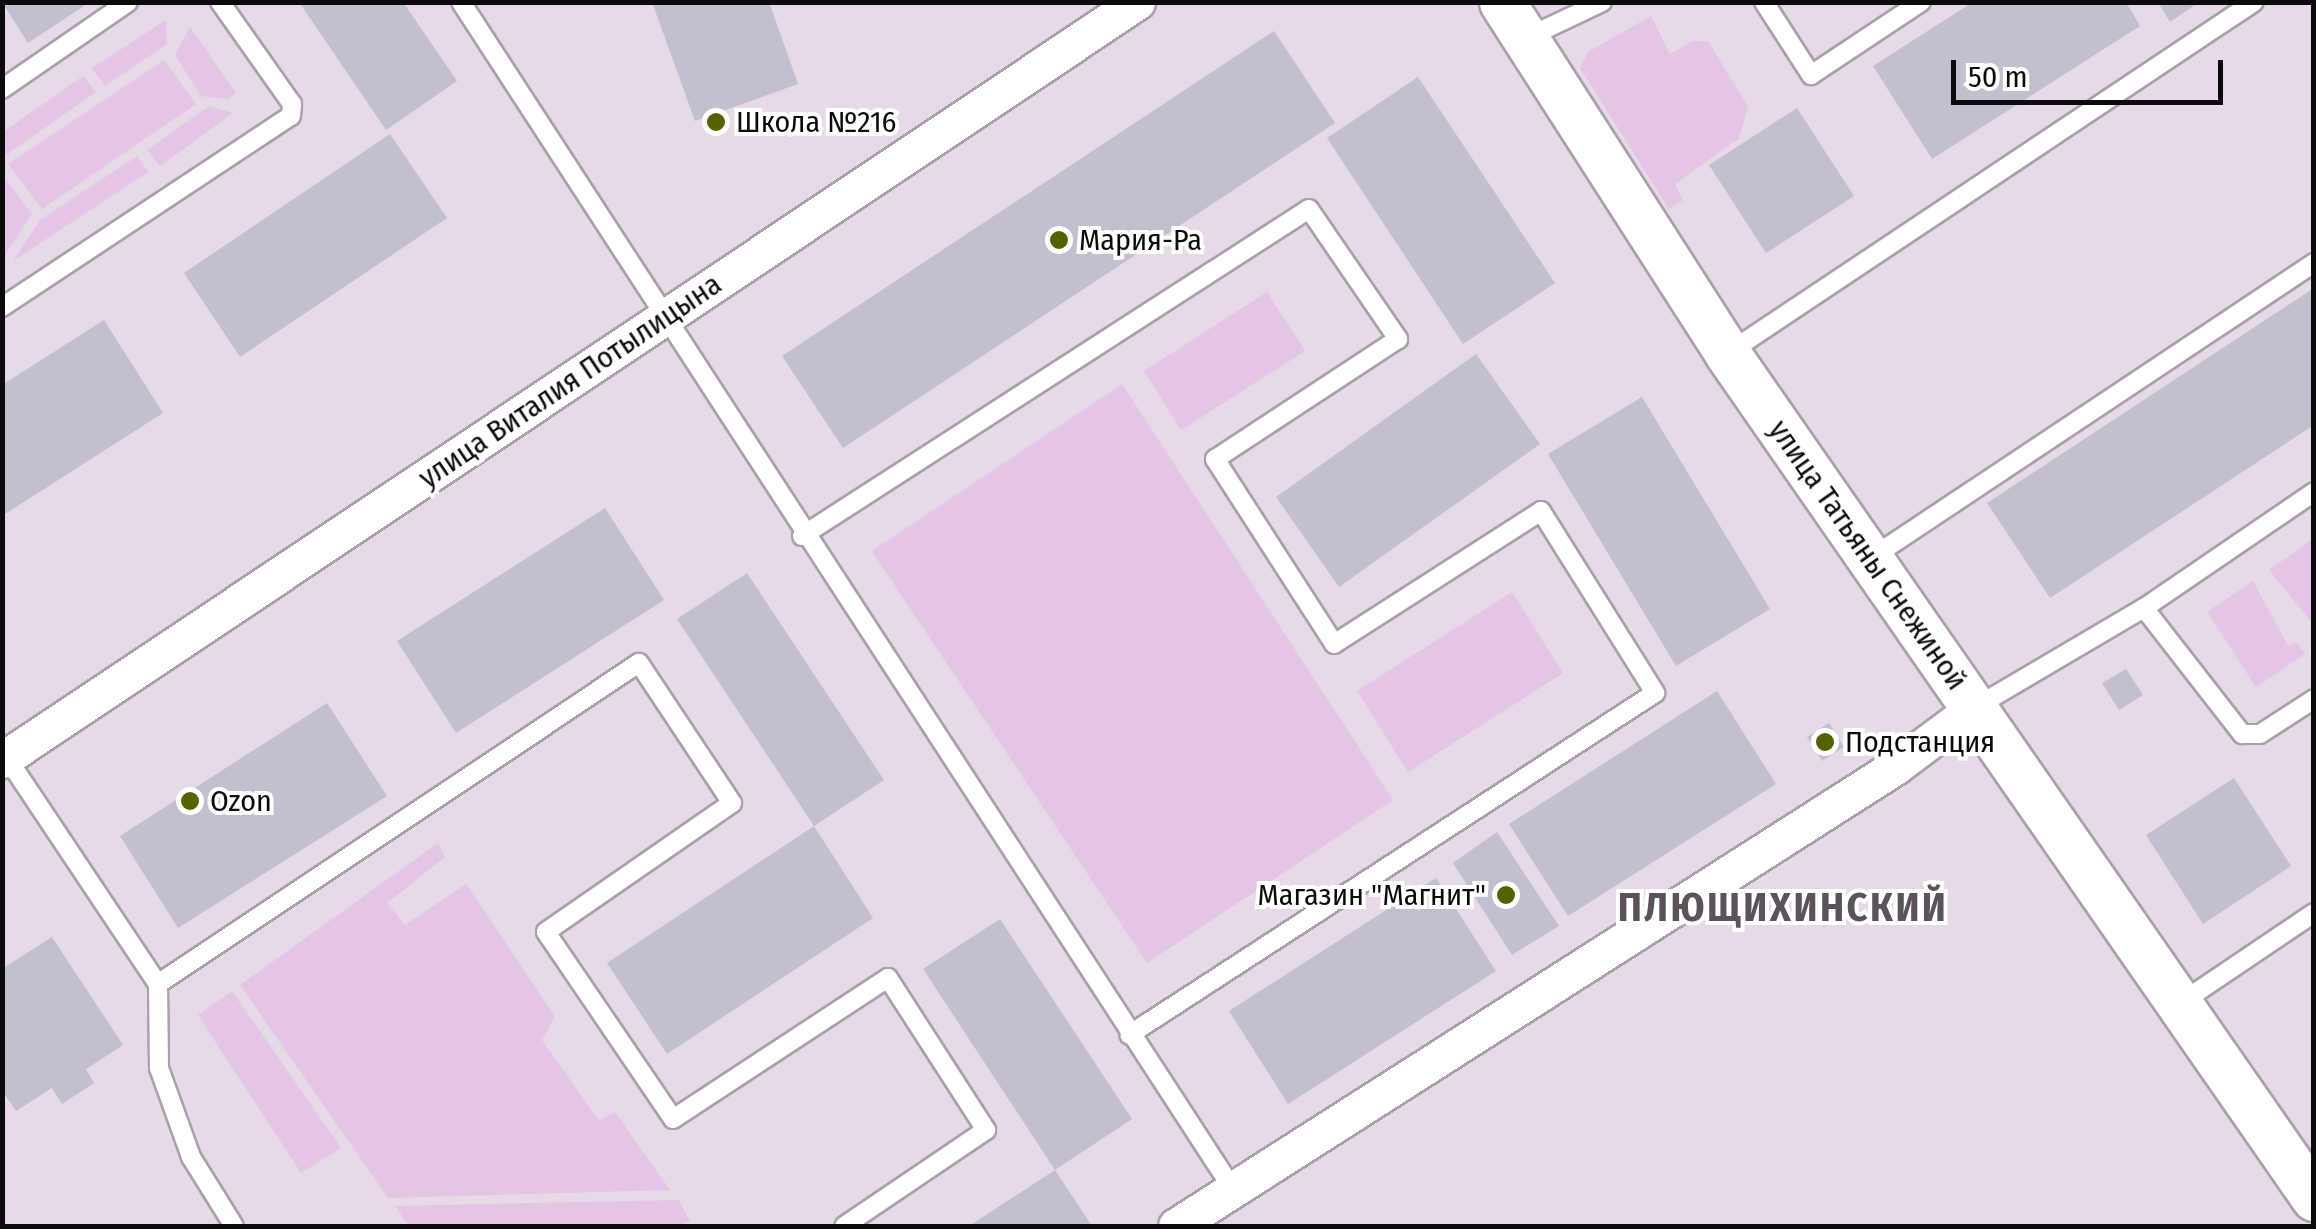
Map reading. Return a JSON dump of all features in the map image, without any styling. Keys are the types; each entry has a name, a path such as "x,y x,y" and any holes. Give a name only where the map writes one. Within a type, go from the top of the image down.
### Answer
{"street":[{"name":"улица Виталия Потылицына","path":"4,756 1137,2"},
{"name":"улица Татьяны Снежиной","path":"1514,20 1728,353 1874,556 1974,708 2182,1002 2314,1198"},
{"path":"1176,1226 1894,768 1974,708"}],"lane":[{"path":"2,89 128,2"},
{"path":"2,307 291,116 292,104 220,2"},
{"path":"461,2 802,536 1232,1188"},
{"path":"1514,20 1602,2"},
{"path":"1764,2 1811,75 1921,2"},
{"path":"1728,353 2254,2"},
{"path":"802,536 1308,209 1398,338 1214,459 1334,644 1541,511 1656,693 1129,1035"},
{"path":"1874,556 2314,263"},
{"path":"1974,708 2144,608 2314,492"},
{"path":"2144,608 2242,734 2260,734 2314,699"},
{"path":"158,984 639,663 732,804 546,932 673,1119 888,978 986,1130 844,1226"},
{"path":"4,756 158,984 160,1068 190,1157 234,1226"},
{"path":"2182,1002 2314,913"}],"shaded area":[{"path":"1651,16 1670,54 1693,41 1708,41 1748,107 1739,138 1675,184 1683,200 1669,209 1580,68 1588,52"},
{"path":"166,20 167,44 105,86 92,68"},
{"path":"190,27 236,93 228,99 201,96 175,55"},
{"path":"164,60 196,104 42,209 8,164"},
{"path":"83,76 96,92 3,157 3,132"},
{"path":"209,106 233,113 160,166 147,150"},
{"path":"137,156 148,172 13,261 40,220"},
{"path":"3,176 32,214 3,258"},
{"path":"1267,292 1305,351 1181,430 1144,371"},
{"path":"1122,384 1393,800 1147,963 872,551"},
{"path":"2313,539 2313,624 2269,570"},
{"path":"2253,581 2288,646 2296,642 2305,654 2256,687 2207,612"},
{"path":"1512,592 1563,673 1408,772 1357,691"},
{"path":"438,843 445,857 387,903 405,925 466,884 555,1017 542,1040 599,1121 615,1112 670,1190 388,1198 240,985"},
{"path":"232,991 341,1148 301,1173 198,1015"},
{"path":"679,1200 690,1221 679,1226 409,1226 395,1206"}],"building":[{"path":"2,2 90,2 28,43"},
{"path":"299,2 403,2 457,81 386,130"},
{"path":"652,2 769,2 798,84 695,121"},
{"path":"1973,2 2126,2 2140,26 1932,159 1873,66"},
{"path":"2158,2 2199,2 2170,22"},
{"path":"1274,31 1335,123 843,448 782,356"},
{"path":"1418,77 1555,283 1463,344 1327,138"},
{"path":"1797,108 1854,196 1766,253 1709,165"},
{"path":"390,134 447,218 240,357 184,273"},
{"path":"2314,288 2314,425 2050,598 1987,503"},
{"path":"104,320 163,413 2,516 2,385"},
{"path":"1476,354 1540,444 1339,587 1276,497"},
{"path":"1642,397 1770,609 1676,666 1548,454"},
{"path":"605,508 664,600 456,733 397,641"},
{"path":"747,573 884,780 814,826 677,619"},
{"path":"2126,669 2143,695 2119,710 2102,683"},
{"path":"1717,691 1776,784 1568,916 1509,824"},
{"path":"327,703 387,796 178,928 120,836"},
{"name":"Подстанция","path":"1829,723 1844,747 1822,761 1807,737"},
{"path":"2234,778 2291,866 2203,924 2146,835"},
{"path":"814,826 873,918 667,1054 607,963"},
{"name":"Магазин \"Магнит\"","path":"1497,832 1559,926 1512,955 1453,863"},
{"path":"1436,878 1496,971 1288,1104 1229,1011"},
{"path":"1000,919 1132,1119 1055,1170 923,969"},
{"path":"52,937 123,1045 86,1069 94,1083 62,1104 52,1088 16,1111 2,1090 2,969"},
{"path":"1055,1170 1092,1226 969,1226"}],"place":[{"name":"Школа №216","path":"716,122"},
{"name":"Мария-Ра","path":"1059,240"},
{"name":"Подстанция","path":"1825,742"},
{"name":"Ozon","path":"190,801"},
{"name":"Магазин \"Магнит\"","path":"1506,895"}],"district":[{"name":"ПЛЮЩИХИНСКИЙ","path":"1783,908"}]}
